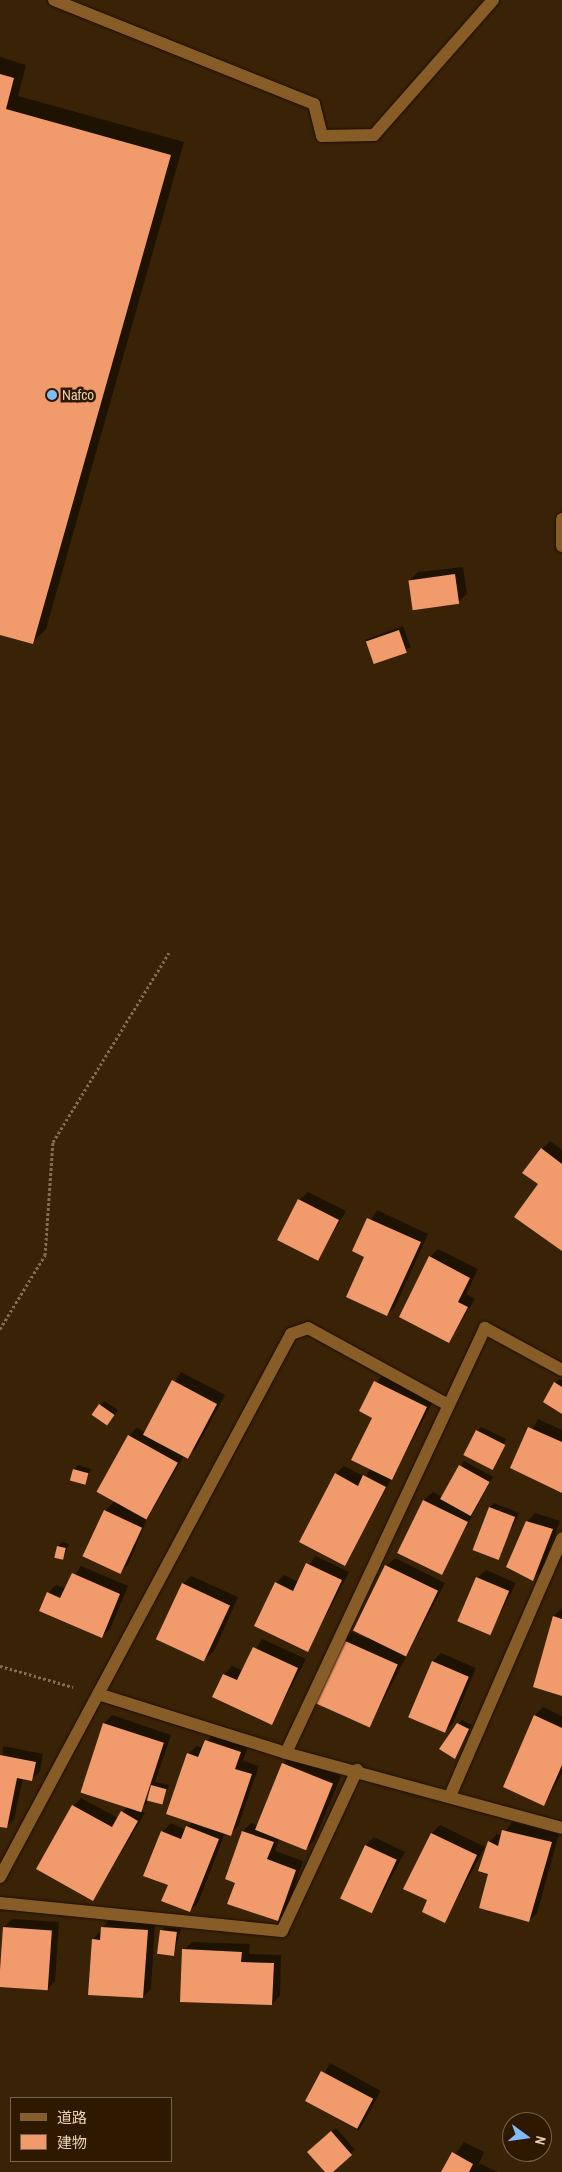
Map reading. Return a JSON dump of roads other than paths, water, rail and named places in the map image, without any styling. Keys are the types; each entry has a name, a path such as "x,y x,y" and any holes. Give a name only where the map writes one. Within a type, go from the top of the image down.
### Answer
{"street":[{"path":"54,0 314,104 322,136 374,135 493,0"},
{"path":"562,519 562,546"},
{"path":"0,1877 291,1334 308,1328 446,1404"},
{"path":"286,1754 446,1404 485,1328 562,1370"},
{"path":"450,1796 562,1538"},
{"path":"98,1694 286,1754 357,1770 562,1828"},
{"path":"0,1903 282,1930 357,1770"}],"place":[{"name":"Nafco","path":"52,395"}]}
